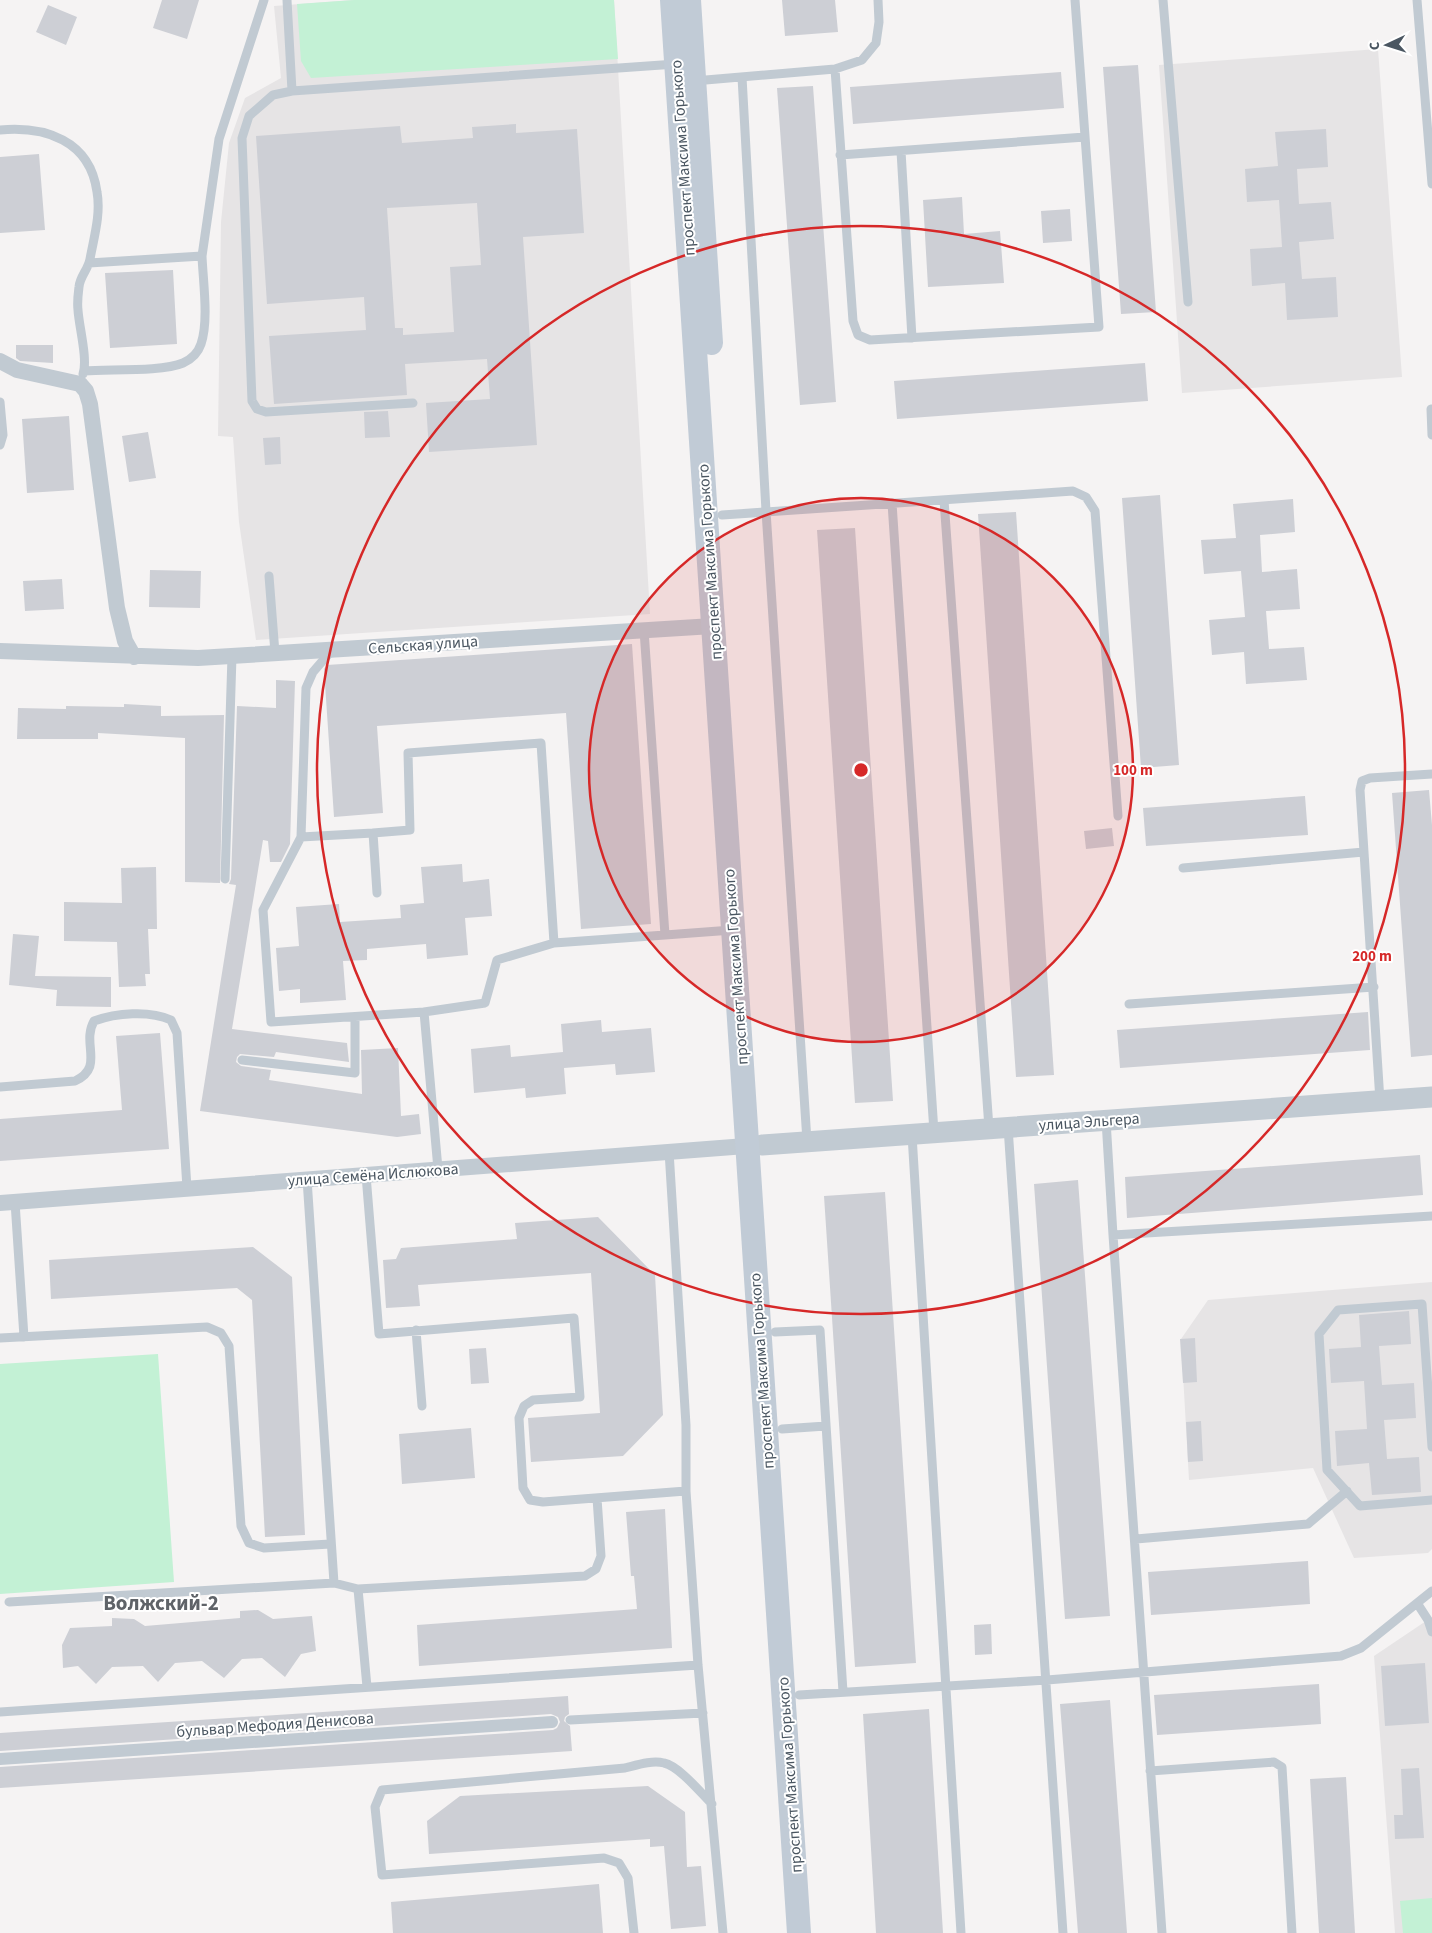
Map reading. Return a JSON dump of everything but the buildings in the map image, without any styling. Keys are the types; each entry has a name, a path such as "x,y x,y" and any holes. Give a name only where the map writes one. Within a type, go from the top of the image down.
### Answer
{"main road":[{"name":"проспект Максима Горького","path":"672,0 714,515"},
{"name":"проспект Максима Горького","path":"689,0 714,515 754,1145 791,1696 815,1933"},
{"name":"проспект Максима Горького","path":"721,625 732,930 775,1332 782,1429 799,1933"}],"street":[{"path":"0,361 17,370 82,377 90,404 117,608 125,640 134,657"},
{"name":"Сельская улица","path":"0,651 198,658 721,625"},
{"name":"улица Эльгера","path":"754,1145 1432,1098"},
{"name":"улица Семёна Ислюкова","path":"8,1202 754,1145"},
{"name":"бульвар Мефодия Денисова","path":"0,1759 552,1722"}],"lane":[{"path":"0,130 33,129 53,135 72,146 86,160 94,176 98,192 98,217 89,263 80,278 78,308 82,377 169,367 183,363 195,356 201,345 204,330 202,256 219,139 264,0"},
{"path":"286,0 292,90"},
{"path":"694,81 835,69 862,60 876,43 879,22 878,0"},
{"path":"835,69 853,321 858,335 870,340 1099,327 1075,0"},
{"path":"1163,0 1188,302"},
{"path":"1418,0 1432,184"},
{"path":"413,403 266,412 257,409 252,401 242,138 249,116 272,95 292,90 676,64"},
{"path":"742,76 766,511 807,1141"},
{"path":"840,155 1085,137"},
{"path":"901,151 912,338"},
{"path":"89,263 202,256"},
{"path":"0,402 3,435 0,445"},
{"path":"1431,409 1432,435"},
{"path":"714,515 1073,491 1086,496 1095,510 1118,816"},
{"path":"944,500 1047,1680 1063,1933"},
{"path":"892,503 934,1132"},
{"path":"269,576 275,653"},
{"path":"644,630 665,935"},
{"path":"333,650 313,672 306,688 301,837 276,889 263,910 270,1022 424,1012 485,1003 497,960 554,943 732,930"},
{"path":"225,879 232,656"},
{"path":"301,837 410,830 408,753 541,743 554,943"},
{"path":"1380,1101 1360,790 1362,781 1370,778 1432,774"},
{"path":"373,833 378,893"},
{"path":"1182,868 1364,852"},
{"path":"1130,1004 1374,987"},
{"path":"424,1012 438,1169"},
{"path":"0,1087 75,1082 86,1076 91,1064 89,1029 94,1021 102,1018 149,1013 171,1020 177,1033 187,1188"},
{"path":"242,1060 356,1073 355,1017"},
{"path":"1106,1120 1162,1933"},
{"path":"912,1134 961,1933"},
{"path":"669,1151 686,1425 686,1491 698,1665 723,1933"},
{"path":"366,1174 379,1334 574,1318 580,1397 533,1400 524,1406 519,1418 523,1488 530,1500 544,1502 686,1491"},
{"path":"307,1179 334,1583"},
{"path":"8,1202 24,1337"},
{"path":"1113,1234 1432,1216"},
{"path":"1432,1448 1422,1304 1338,1310 1319,1334 1327,1470 1360,1506 1432,1500"},
{"path":"0,1338 207,1327 222,1333 229,1346 241,1526 249,1543 264,1548 330,1544"},
{"path":"416,1330 422,1406"},
{"path":"775,1332 820,1330 844,1692"},
{"path":"782,1429 826,1426"},
{"path":"1136,1539 1308,1524 1347,1491"},
{"path":"9,1602 334,1583 358,1589 585,1576 596,1570 601,1556 597,1498"},
{"path":"358,1589 366,1687"},
{"path":"791,1696 1047,1680 1341,1656 1361,1648 1432,1591"},
{"path":"1417,1604 1428,1620 1432,1632"},
{"path":"0,1712 698,1665"},
{"path":"570,1720 703,1713"},
{"path":"634,1933 628,1878 619,1863 604,1858 382,1875 375,1806 382,1790 625,1768 643,1763 664,1762 674,1767 712,1804"},
{"path":"1150,1771 1274,1762 1282,1767 1292,1933"}],"shaded area":[{"path":"354,0 614,0 650,614 256,640 239,522 233,437 218,436 221,222 229,143 245,98 281,78 274,6"},
{"path":"1378,49 1402,377 1182,393 1159,65"},
{"path":"1432,1282 1432,1549 1428,1553 1354,1558 1313,1468 1189,1480 1181,1339 1208,1300"},
{"path":"1432,1617 1432,1933 1395,1933 1374,1656"}],"green space":[{"path":"354,0 614,0 618,59 311,78 301,61 297,4"},
{"path":"158,1354 174,1582 0,1594 0,1364"},
{"path":"1432,1898 1432,1933 1403,1933 1400,1901"}],"district":[{"name":"Волжский-2","path":"161,1603"}]}
